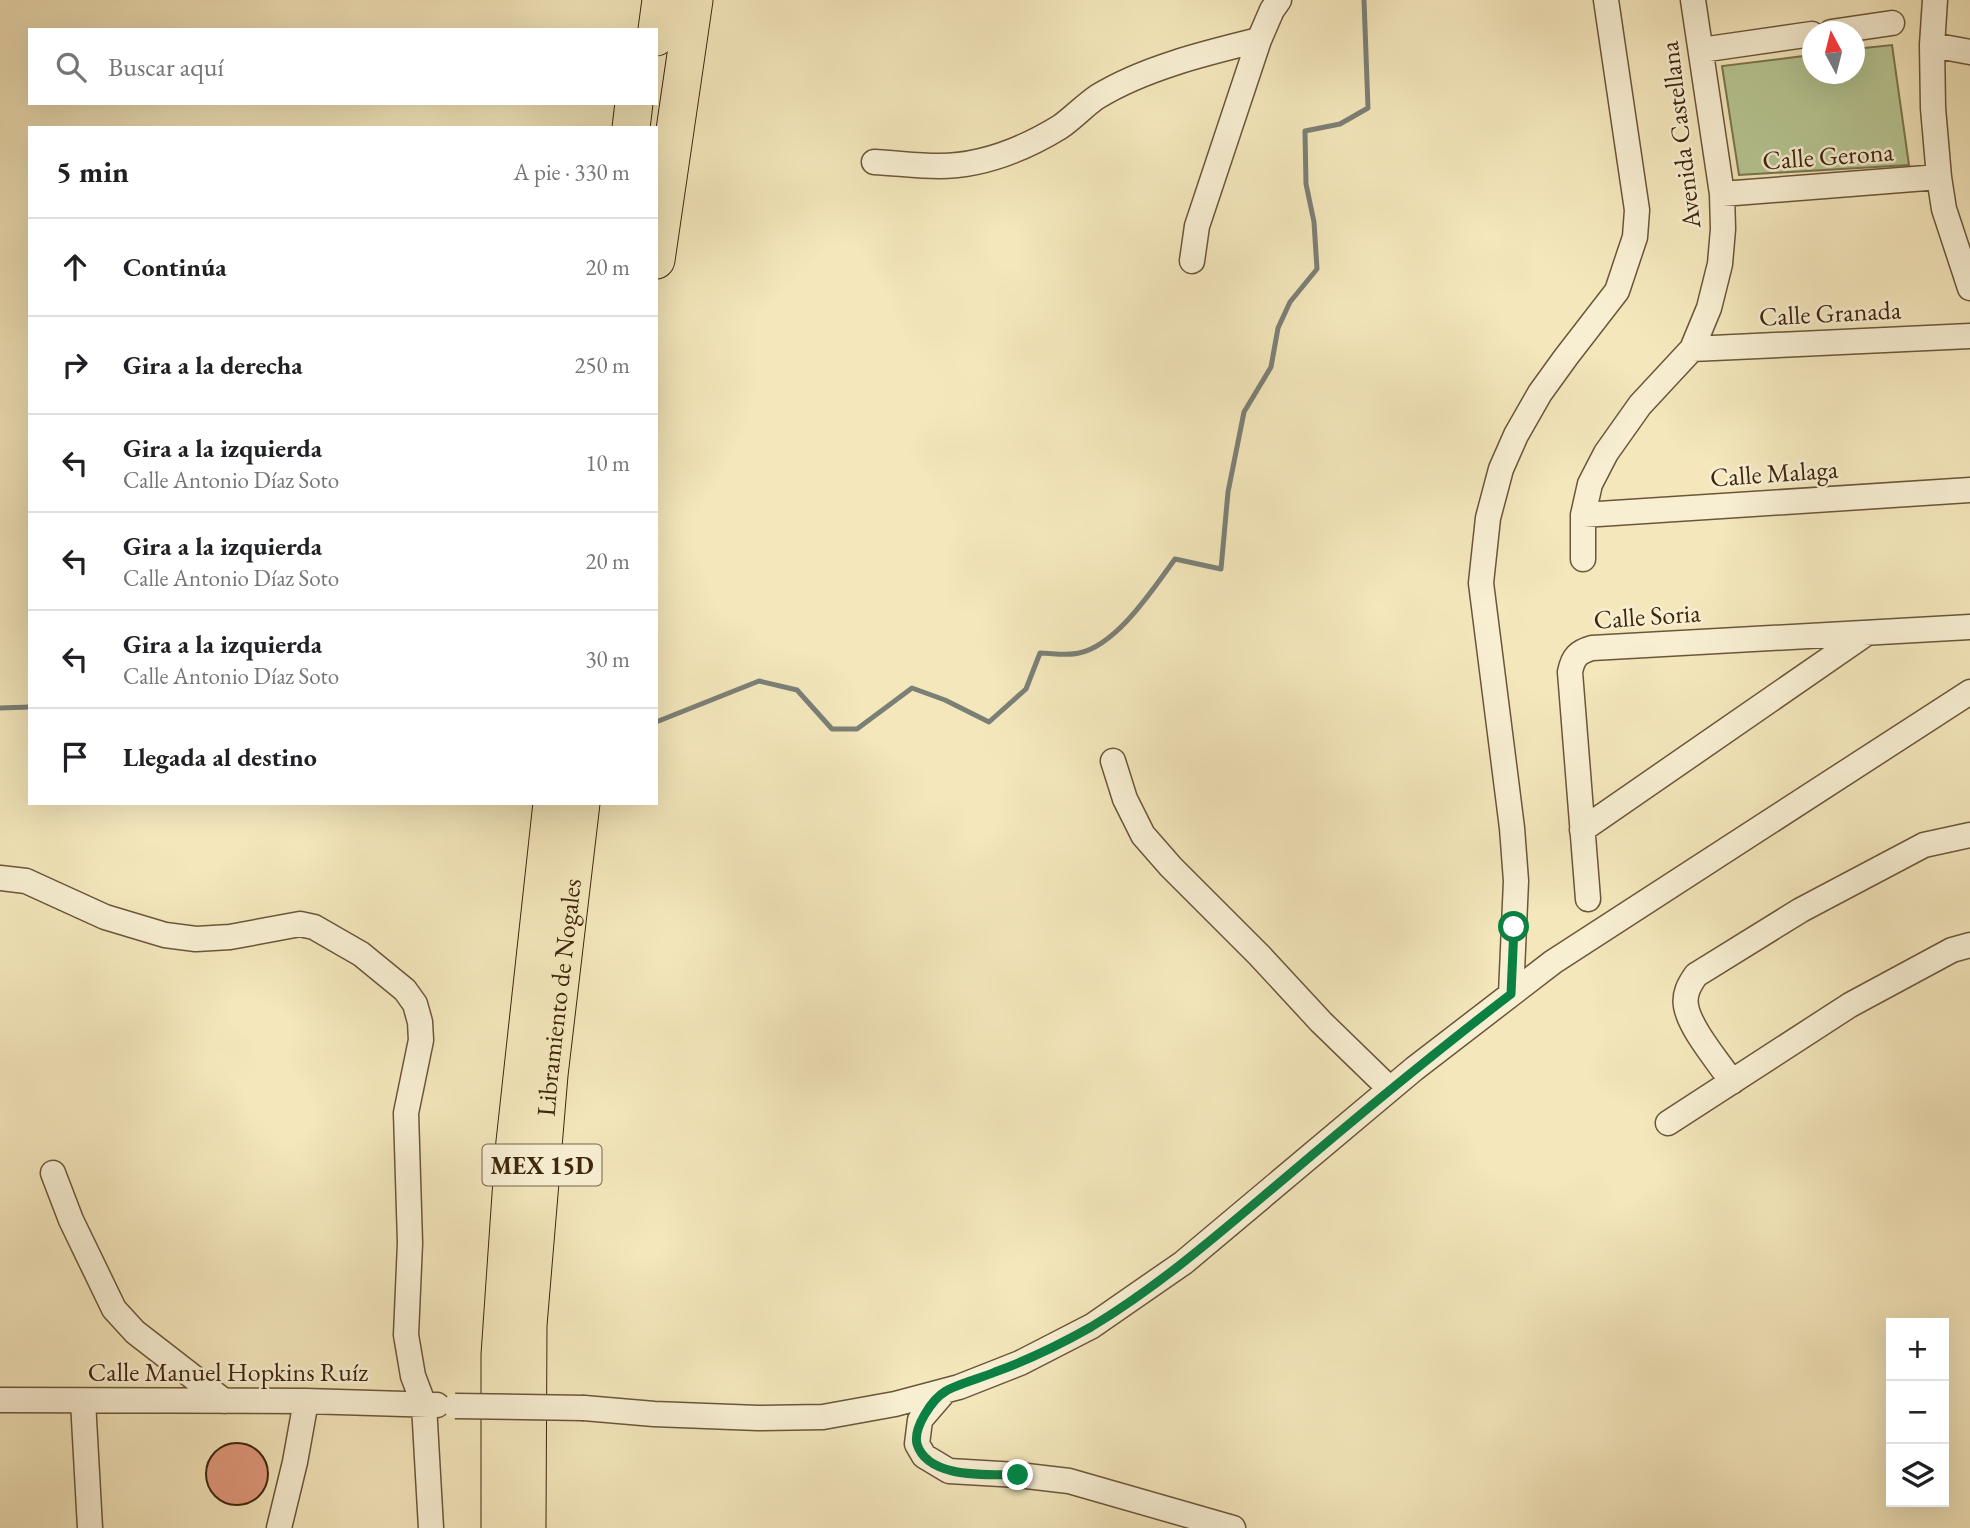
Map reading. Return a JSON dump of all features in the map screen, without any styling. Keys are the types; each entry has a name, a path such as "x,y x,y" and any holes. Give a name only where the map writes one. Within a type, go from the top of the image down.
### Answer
{"highway":[{"path":"643,28 647,0"},
{"path":"657,28 661,0"},
{"path":"658,157 677,0"},
{"path":"658,246 694,0"},
{"path":"631,126 634,105"},
{"path":"645,126 648,105"},
{"name":"Libramiento de Nogales","path":"500,1528 500,1355 520,1097 552,805"},
{"name":"Libramiento de Nogales","path":"527,1528 528,1325 549,1075 582,805"}],"street":[{"path":"1192,261 1197,226 1259,40 1279,0"},
{"path":"1511,994 1516,881 1480,583 1488,518 1501,469 1516,435 1547,384 1617,291 1629,262 1635,237 1637,210 1606,0"},
{"name":"Avenida Castellana","path":"1583,559 1583,515 1590,484 1606,453 1640,405 1692,349 1709,308 1720,264 1722,194 1693,0"},
{"path":"1935,0 1932,46 1933,108 1939,177 1944,209 1970,288"},
{"path":"1865,27 1892,23"},
{"path":"1701,50 1802,35"},
{"path":"874,162 941,166 984,160 1026,146 1062,125 1098,97 1144,75 1194,56 1259,40"},
{"path":"1932,46 1970,52"},
{"name":"Calle Gerona","path":"1722,194 1939,177"},
{"name":"Calle Granada","path":"1692,349 1970,335"},
{"name":"Calle Malaga","path":"1583,515 1970,489"},
{"name":"Calle Soria","path":"1588,899 1570,672 1572,660 1580,652 1592,648 1970,627"},
{"path":"1582,830 1868,632"},
{"name":"Calle Manuel Hopkins Ruíz","path":"0,1400 306,1401 584,1408 654,1415 823,1417 895,1404 945,1391 1020,1363 1092,1326 1183,1263 1390,1089 1553,962 1970,692"},
{"path":"1113,761 1125,799 1143,835 1321,1022 1390,1089"},
{"path":"1732,1082 1691,1021 1686,1004 1688,987 1696,975 1801,910 1924,845 1970,835"},
{"path":"0,878 26,881 105,917 165,935 196,939 230,937 300,924 314,927 361,954 405,990 415,1004 421,1040 407,1113 410,1243 406,1335 413,1376 424,1405 431,1528"},
{"path":"1668,1123 1850,1005 1952,950 1970,945"},
{"path":"53,1173 71,1220 114,1309 135,1332 224,1401"},
{"path":"945,1391 920,1420 917,1444 924,1456 949,1471 1069,1481 1233,1528"},
{"path":"83,1401 90,1528"},
{"path":"279,1528 306,1401"}],"green space":[{"path":"1892,45 1909,165 1739,175 1722,66 1802,56 1802,84 1865,84 1865,48"}],"building":[{"path":"231,1443 243,1443 259,1452 266,1462 266,1486 259,1496 243,1505 231,1505 220,1500 211,1491 206,1480 206,1468 211,1457 220,1448"}],"waterway":[{"path":"658,721 759,681 797,690 832,729 857,729 912,688 945,700 989,722 1026,689 1040,653 1079,653 1107,639 1145,600 1175,559 1221,569 1228,492 1244,412 1271,367 1278,328 1290,302 1317,269 1314,222 1306,184 1305,131 1340,124 1368,108 1364,0"},
{"path":"0,708 28,707"}],"route":[{"path":"1018,1475 965,1474 936,1465 924,1456 917,1444 920,1420 945,1391 1020,1363 1092,1326 1183,1263 1414,1069 1511,994 1514,927"}]}
